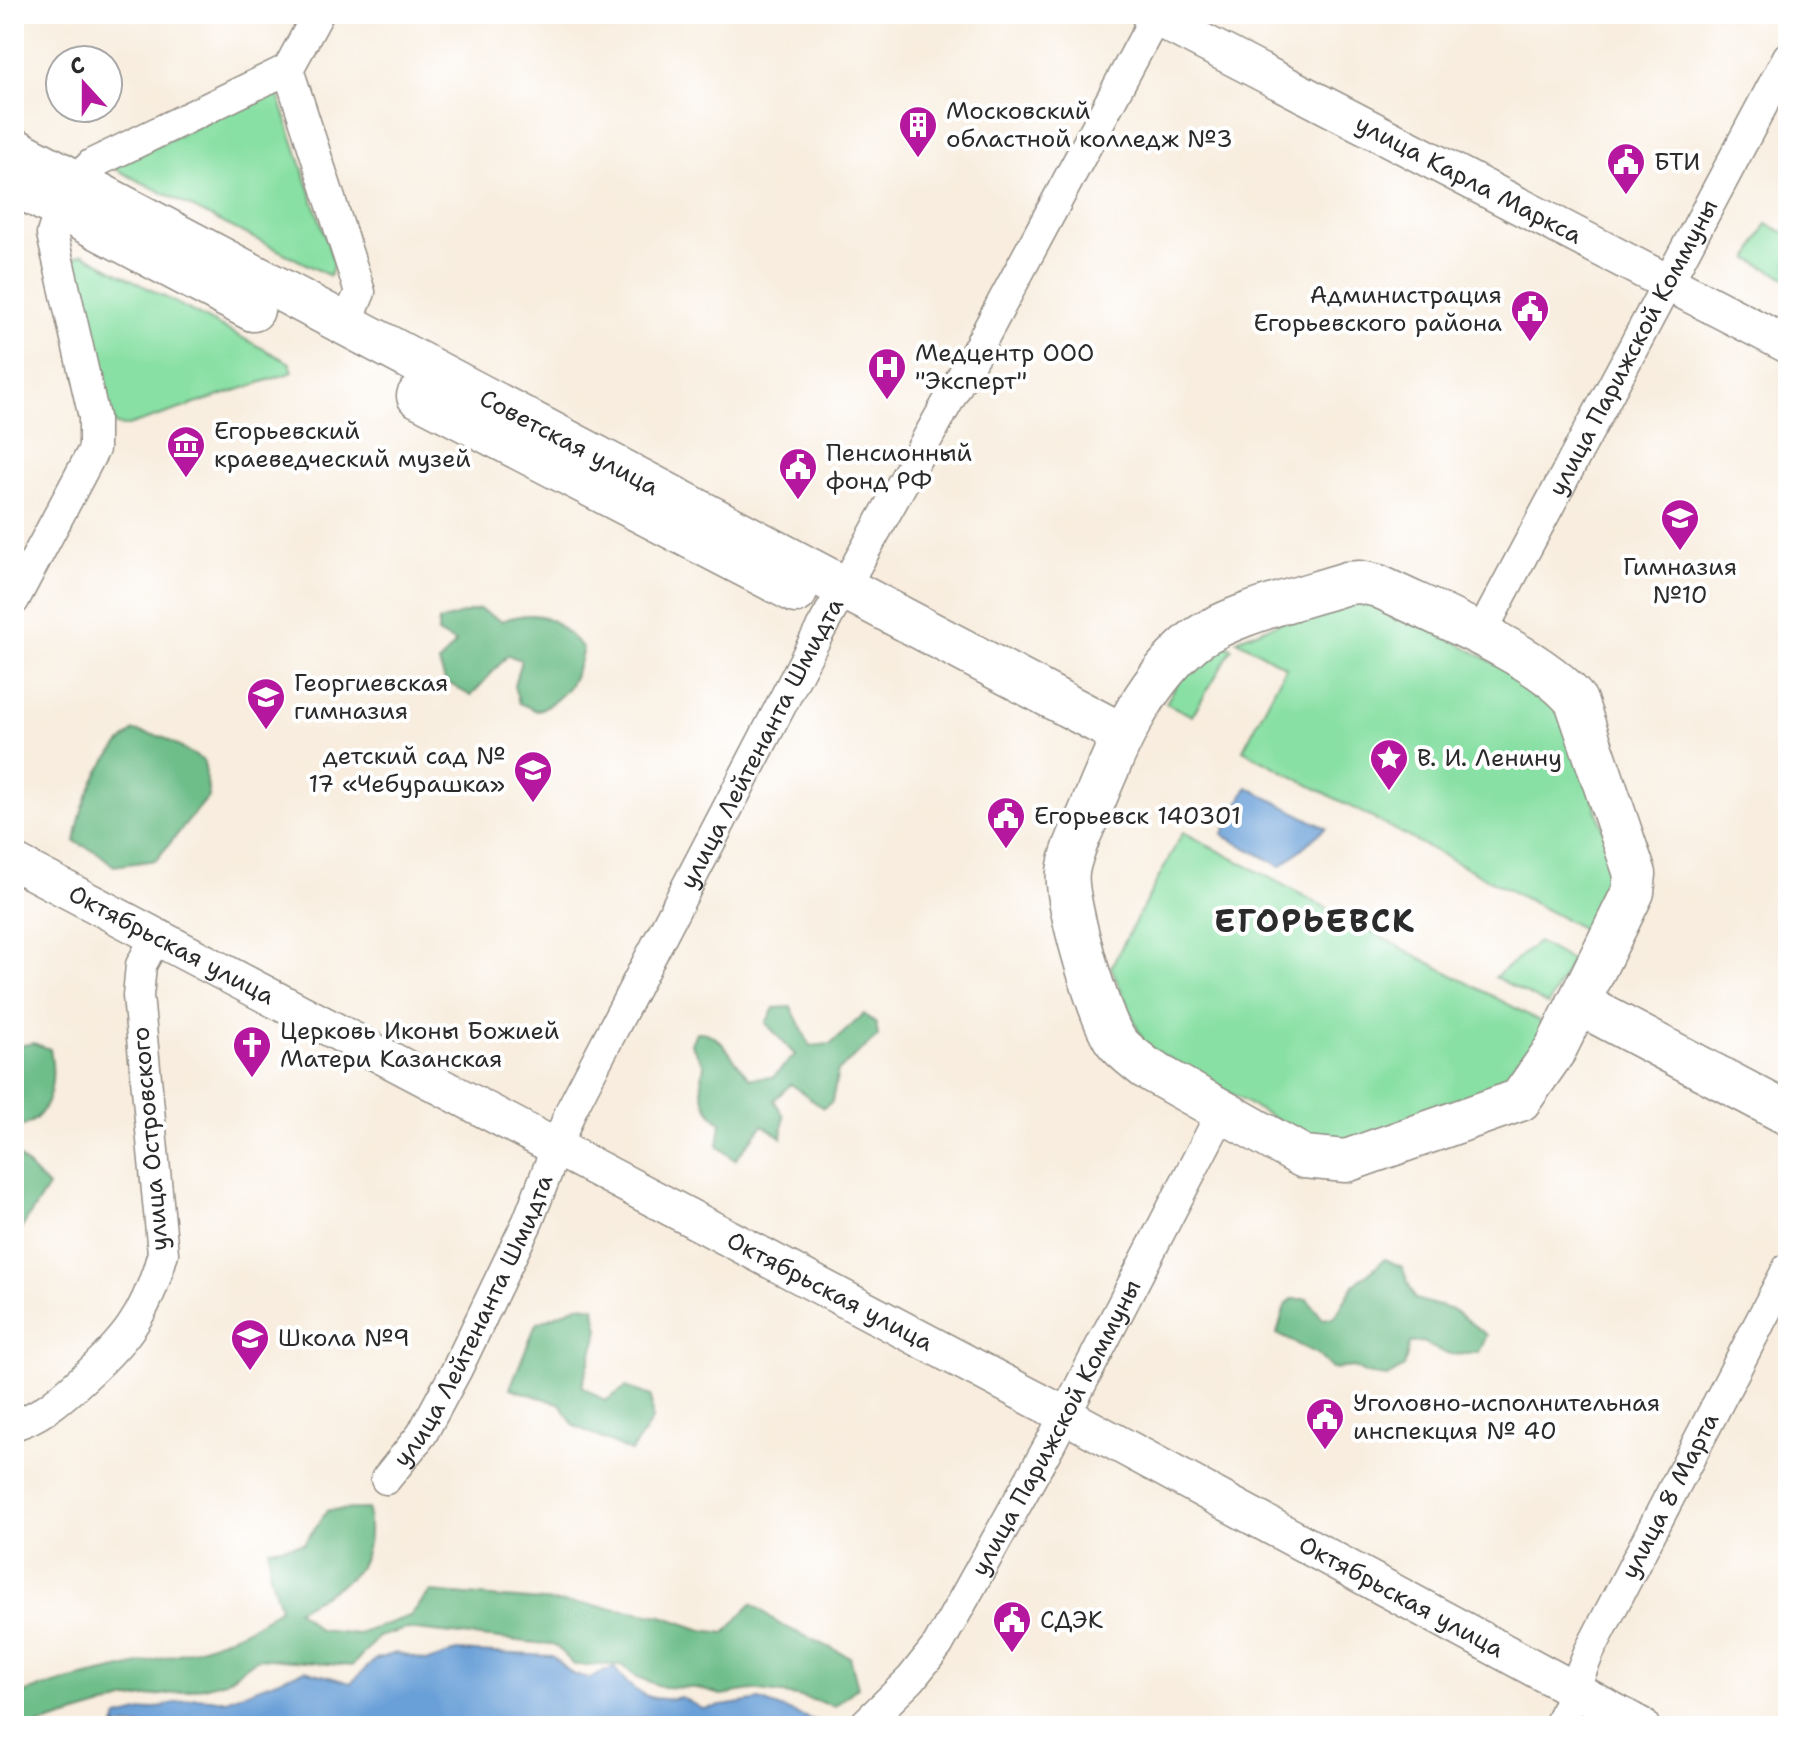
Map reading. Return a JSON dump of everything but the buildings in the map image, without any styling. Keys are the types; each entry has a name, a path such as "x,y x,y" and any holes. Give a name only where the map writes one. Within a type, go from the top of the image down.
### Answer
{"main road":[{"name":"Советская улица","path":"14,149 67,194 1117,748"},
{"name":"Советская улица","path":"14,184 67,194 345,327 611,462 837,599"},
{"path":"1347,583 1378,586 1479,637 1548,672 1576,701 1632,858 1633,892 1555,1050 1520,1100 1346,1161 1304,1157 1222,1112 1125,1052 1108,1029 1090,973 1071,907 1068,872 1117,748 1139,705 1170,663 1192,642 1216,628 1347,583"},
{"path":"1583,993 1788,1087"},
{"path":"1583,993 1788,1114"}],"street":[{"path":"14,600 94,449 94,417 52,234 67,194 92,164 288,69 318,14"},
{"name":"улица Карла Маркса","path":"1153,15 1788,345"},
{"name":"улица Лейтенанта Шмидта","path":"386,1479 422,1434 456,1371 528,1221 578,1096 837,599 978,348 1153,15"},
{"name":"улица Парижской Коммуны","path":"1479,637 1788,57"},
{"path":"288,69 360,292 345,327"},
{"name":"Октябрьская улица","path":"14,862 1065,1415 1641,1726"},
{"name":"улица Островского","path":"14,1425 31,1420 54,1405 119,1347 137,1321 157,1274 163,1253 152,1169 138,996 141,965 156,937"},
{"name":"улица Парижской Коммуны","path":"873,1716 911,1679 938,1645 1065,1415 1222,1112"},
{"name":"улица 8 Марта","path":"1559,1726 1589,1652 1788,1268"}],"green space":[{"path":"277,92 334,263 330,276 113,168 264,93"},
{"path":"1766,224 1788,234 1788,279 1749,259"},
{"path":"83,254 290,363 293,372 128,426 116,425 109,413 74,270 75,257"},
{"path":"1351,593 1374,595 1560,701 1617,870 1613,902 1596,936 1243,750 1286,667 1237,640"},
{"path":"479,609 501,621 527,615 546,618 564,629 583,648 577,670 563,694 537,711 519,703 514,686 521,660 508,655 471,696 445,681 439,663 456,643 438,633 439,621"},
{"path":"1223,641 1232,649 1192,716 1166,703 1186,668"},
{"path":"134,731 163,737 204,761 209,796 156,860 114,866 97,852 75,842 82,811 94,781 111,754"},
{"path":"1183,832 1342,916 1347,913 1356,924 1549,1026 1517,1084 1358,1144 1312,1140 1144,1044 1111,967"},
{"path":"1538,942 1572,961 1548,1005 1495,977"},
{"path":"791,1007 810,1046 831,1044 864,1014 876,1024 878,1036 838,1071 832,1102 823,1108 791,1084 774,1100 784,1116 782,1138 763,1125 735,1160 718,1146 721,1123 703,1097 704,1065 691,1044 696,1032 713,1036 750,1078 773,1077 795,1055 766,1023 774,1008"},
{"path":"33,1043 50,1049 51,1086 44,1109 27,1124 14,1128 14,1047"},
{"path":"14,1152 48,1187 14,1240"},
{"path":"1385,1259 1402,1267 1415,1299 1453,1310 1487,1335 1479,1352 1450,1354 1423,1342 1410,1343 1404,1367 1387,1377 1366,1374 1354,1367 1332,1369 1317,1354 1277,1334 1285,1306 1292,1299 1307,1299 1323,1319 1335,1317 1354,1285"},
{"path":"579,1305 594,1307 599,1330 582,1386 605,1401 626,1387 651,1396 652,1420 631,1452 573,1425 561,1404 510,1388 536,1324"},
{"path":"368,1509 367,1549 362,1563 343,1583 297,1610 319,1630 358,1634 410,1616 430,1592 592,1605 662,1616 702,1630 725,1633 752,1603 779,1624 850,1657 858,1687 835,1706 797,1696 752,1690 721,1695 696,1688 663,1687 637,1677 621,1665 574,1665 555,1645 406,1629 378,1637 352,1666 257,1658 226,1681 183,1692 124,1700 36,1726 14,1726 14,1696 188,1651 253,1626 280,1608 269,1571 269,1549 304,1543 328,1510"}],"water":[{"path":"1247,787 1326,828 1281,866 1222,835"},
{"path":"457,1651 552,1656 572,1674 589,1679 614,1667 634,1689 651,1697 681,1697 702,1709 760,1700 829,1726 758,1727 662,1717 613,1726 115,1726 118,1717 196,1698 226,1700 305,1670 351,1683 376,1659 396,1653 428,1661"}],"place":[{"name":"Московский областной колледж №3","path":"918,159"},
{"name":"БТИ","path":"1626,196"},
{"name":"Администрация Егорьевского района","path":"1530,343"},
{"name":"Медцентр ООО \"Эксперт\"","path":"887,401"},
{"name":"Егорьевский краеведческий музей","path":"186,479"},
{"name":"Пенсионный фонд РФ","path":"798,501"},
{"name":"Гимназия №10","path":"1680,552"},
{"name":"Георгиевская гимназия","path":"266,731"},
{"name":"В. И. Ленину","path":"1389,792"},
{"name":"детский сад № 17 «Чебурашка»","path":"533,804"},
{"name":"Егорьевск 140301","path":"1006,850"},
{"name":"Церковь Иконы Божией Матери Казанская","path":"252,1079"},
{"name":"Школа №9","path":"250,1372"},
{"name":"Уголовно-исполнительная инспекция № 40","path":"1325,1451"},
{"name":"СДЭК","path":"1012,1654"}],"district":[{"name":"ЕГОРЬЕВСК","path":"1315,921"}]}
